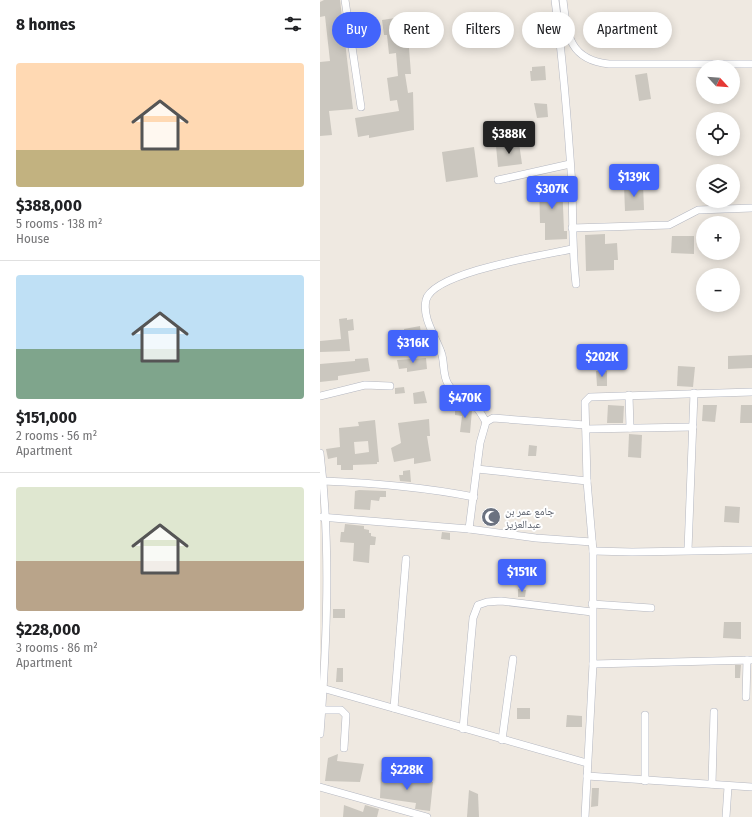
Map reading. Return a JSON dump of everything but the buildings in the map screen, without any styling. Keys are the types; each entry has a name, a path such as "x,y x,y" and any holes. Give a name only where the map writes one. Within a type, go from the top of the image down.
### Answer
{"street":[{"path":"345,0 360,107"},
{"path":"555,0 566,101 570,164 572,249 576,284"},
{"path":"563,0 566,32 580,53 596,62 609,64 752,64"},
{"path":"498,180 570,164"},
{"path":"572,228 669,225 698,210 752,208"},
{"path":"486,422 478,410 455,394 445,379 441,352 428,322 426,312 427,298 430,291 449,279 484,268 572,249"},
{"path":"320,396 365,385 390,386"},
{"path":"585,817 593,664 593,551 587,481 584,405 586,399 590,397 629,395 752,392"},
{"path":"688,550 694,393"},
{"path":"629,395 630,428"},
{"path":"469,529 480,443 486,422 493,418 585,427 693,427"},
{"path":"320,453 323,481 322,710 320,734"},
{"path":"477,469 587,481"},
{"path":"323,481 360,482 442,491 474,497"},
{"path":"323,516 469,529 536,538 592,542"},
{"path":"593,551 632,552 752,550"},
{"path":"394,708 406,559"},
{"path":"463,729 473,618 478,605 487,602 501,601 592,608 651,608"},
{"path":"502,740 512,659"},
{"path":"593,664 750,660 746,697"},
{"path":"322,688 587,763"},
{"path":"322,710 341,710 346,715 344,748"},
{"path":"712,784 714,712"},
{"path":"645,715 645,781"},
{"path":"587,776 752,788"},
{"path":"320,787 427,817"},
{"path":"726,817 728,787"}],"place":[{"name":"جامع عمر بن عبدالعزيز","path":"491,517"}]}
